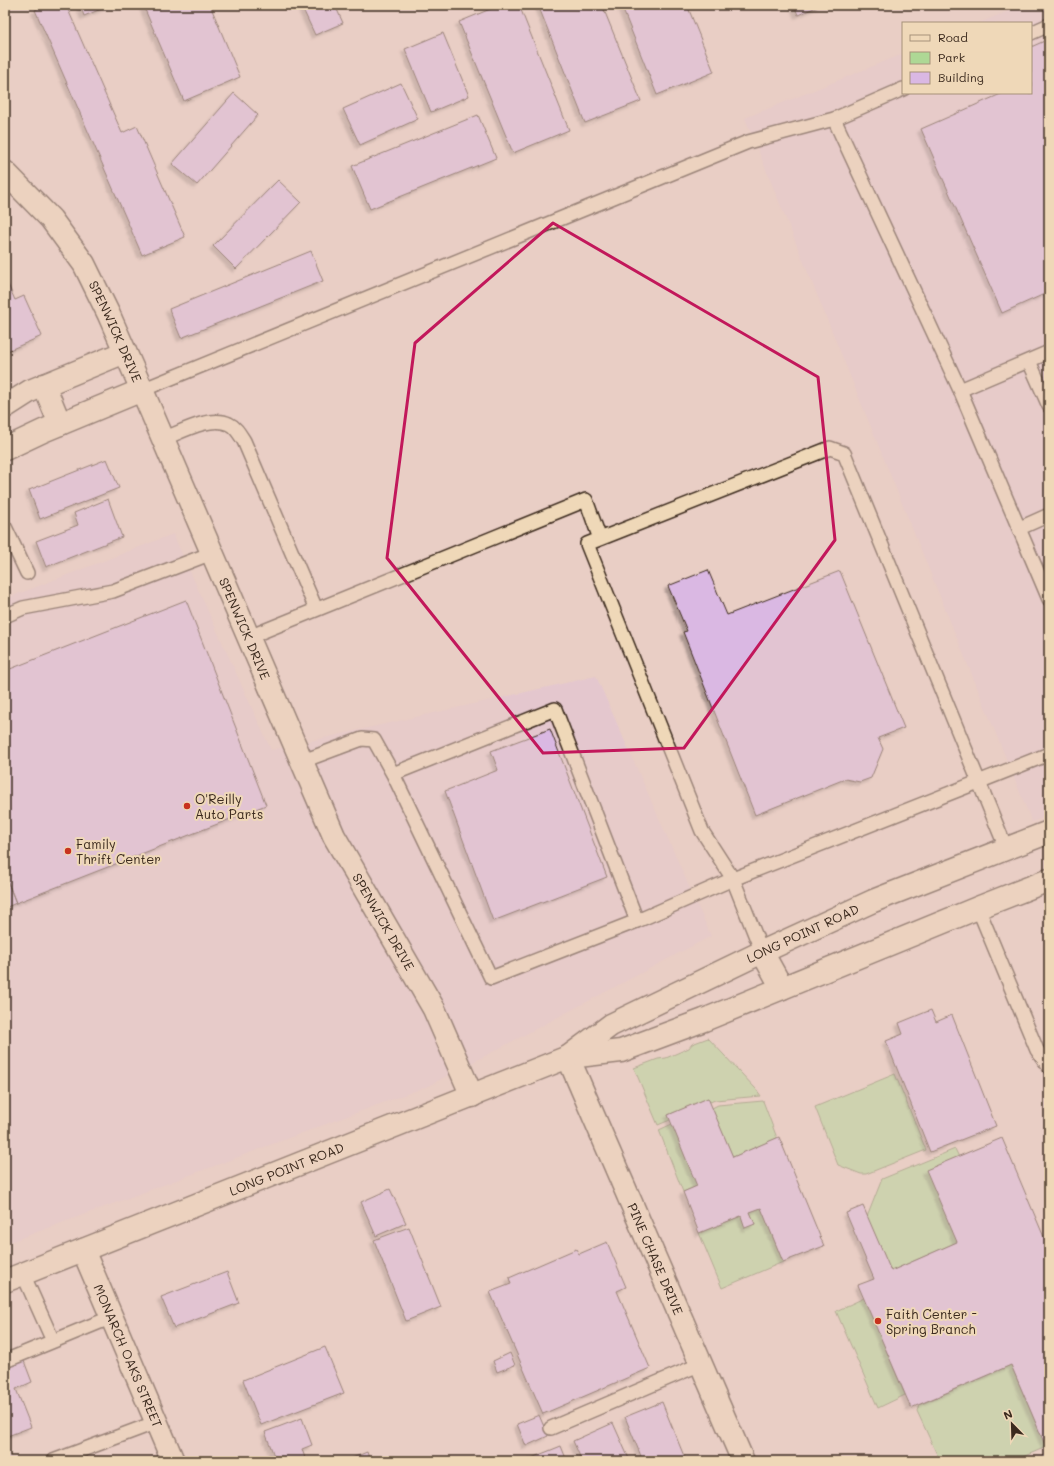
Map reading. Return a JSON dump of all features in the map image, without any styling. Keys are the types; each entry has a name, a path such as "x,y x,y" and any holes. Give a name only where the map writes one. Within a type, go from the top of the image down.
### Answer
{"street":[{"name":"SPENWICK DRIVE","path":"5,172 51,218 84,264 142,390 334,836 434,1009 472,1096"},
{"path":"5,407 30,391 125,352"},
{"path":"44,385 60,424"},
{"path":"5,449 60,424 142,390"},
{"name":"LONG POINT ROAD","path":"14,1277 568,1057 611,1026 762,952 873,901 1049,832"},
{"name":"LONG POINT ROAD","path":"568,1057 621,1051 704,1020 1049,880"},
{"path":"762,952 782,988"},
{"name":"PINE CHASE DRIVE","path":"568,1057 743,1461"},
{"name":"MONARCH OAKS STREET","path":"83,1250 173,1461"}],"lane":[{"path":"1032,33 1049,25"},
{"path":"142,390 748,142 834,119 902,89"},
{"path":"834,119 960,390 1049,599"},
{"path":"960,390 1049,352"},
{"path":"1029,361 1049,406"},
{"path":"163,439 206,422 218,421 229,424 237,430 244,440 316,609"},
{"path":"762,952 733,879 702,831 587,544 830,448 844,453 1006,848"},
{"path":"249,637 586,500 600,539"},
{"path":"1020,528 1049,515"},
{"path":"5,527 27,573"},
{"path":"5,616 22,608 113,591 212,553"},
{"path":"393,774 556,709 638,921"},
{"path":"303,761 362,739 374,740 393,774 491,978 638,921 733,879 1049,754"},
{"path":"978,908 1037,1050 1049,1068"},
{"path":"14,1277 53,1341"},
{"path":"5,1361 112,1317"},
{"path":"551,1428 701,1364"},
{"path":"53,1461 157,1422"}],"highlighted area":[{"path":"553,223 818,377 835,540 684,748 543,753 387,558 415,343"}],"shaded area":[{"path":"1023,5 1049,5 1049,815 1032,822 745,118 902,54 902,94 1032,94 1032,22 981,22"},
{"path":"173,534 271,750 596,676 711,936 428,1086 5,1244 5,599"}],"green space":[{"path":"708,1038 761,1096 715,1100 710,1102 708,1098 668,1115 670,1120 658,1125 634,1068 658,1059 666,1058 689,1048 692,1044"},
{"path":"895,1074 926,1150 866,1174 861,1174 838,1165 815,1107"},
{"path":"763,1101 777,1138 733,1157 712,1108 718,1105"},
{"path":"672,1124 697,1186 683,1192 659,1130"},
{"path":"955,1149 959,1157 957,1242 891,1271 867,1217 882,1179"},
{"path":"761,1208 783,1262 722,1288 699,1233 741,1216 745,1227 755,1224 750,1212"},
{"path":"864,1298 905,1395 878,1408 836,1311"},
{"path":"1011,1365 1046,1447 1013,1461 940,1461 917,1411 919,1405"}],"building":[{"path":"48,5 66,5 122,133 137,126 185,237 142,255 35,10"},
{"path":"80,5 111,5 84,16"},
{"path":"143,5 210,5 240,77 184,101"},
{"path":"301,5 335,5 343,23 315,35"},
{"path":"500,5 519,5 569,130 513,153 459,22"},
{"path":"538,5 602,5 641,101 585,123"},
{"path":"621,5 687,5 714,72 657,95"},
{"path":"794,5 821,5 798,15"},
{"path":"443,33 469,96 431,112 405,49"},
{"path":"1049,39 1049,292 1002,313 921,129 1001,94 1032,94 1032,47"},
{"path":"401,83 418,119 360,145 343,109"},
{"path":"234,93 258,115 197,185 172,164"},
{"path":"478,115 496,158 370,209 352,166"},
{"path":"278,180 301,202 236,269 213,246"},
{"path":"311,251 323,281 181,338 169,309"},
{"path":"5,278 15,300 24,296 42,336 5,352"},
{"path":"107,459 119,488 40,519 29,490"},
{"path":"108,499 122,537 46,567 36,541 78,525 74,513"},
{"path":"708,570 727,615 840,571 904,728 878,738 883,749 871,778 860,782 845,779 755,815 683,632 687,631 668,586"},
{"path":"186,600 266,805 16,903 5,875 5,671"},
{"path":"550,729 607,877 493,921 445,791 498,770 491,751"},
{"path":"5,875 16,903 5,908"},
{"path":"931,1010 936,1022 952,1015 996,1126 930,1152 886,1041 903,1034 899,1023"},
{"path":"708,1098 733,1157 779,1137 824,1246 783,1262 761,1208 750,1212 755,1224 745,1228 741,1216 699,1233 683,1192 697,1186 668,1115"},
{"path":"1002,1138 1049,1249 1049,1445 1046,1447 1011,1365 911,1408 858,1285 874,1279 846,1213 863,1206 891,1271 957,1242 926,1170"},
{"path":"390,1189 406,1223 376,1236 361,1202"},
{"path":"409,1227 441,1307 406,1321 374,1240"},
{"path":"607,1242 626,1287 617,1291 650,1368 543,1414 490,1292 511,1284 509,1278 576,1249 579,1254"},
{"path":"227,1272 239,1303 174,1328 161,1297"},
{"path":"325,1347 344,1393 261,1425 243,1380"},
{"path":"510,1353 515,1365 497,1372 493,1361"},
{"path":"24,1361 32,1382 16,1389 31,1427 5,1437 5,1368"},
{"path":"662,1402 686,1461 643,1461 625,1417"},
{"path":"539,1415 548,1436 526,1446 517,1424"},
{"path":"302,1418 312,1445 302,1449 306,1461 276,1461 265,1432"},
{"path":"613,1423 630,1461 582,1461 573,1441"},
{"path":"561,1446 567,1461 524,1461"},
{"path":"367,1452 370,1461 345,1461"}],"place":[{"name":"O'Reilly Auto Parts","path":"187,806"},
{"name":"Family Thrift Center","path":"68,851"},
{"name":"Faith Center - Spring Branch","path":"878,1321"}]}
